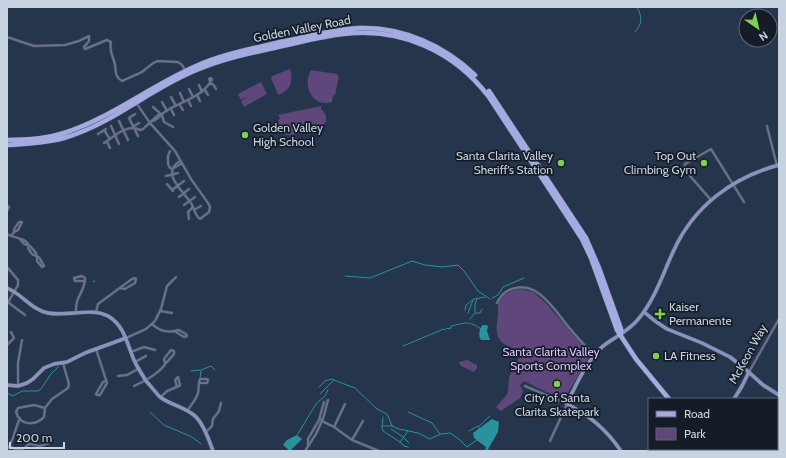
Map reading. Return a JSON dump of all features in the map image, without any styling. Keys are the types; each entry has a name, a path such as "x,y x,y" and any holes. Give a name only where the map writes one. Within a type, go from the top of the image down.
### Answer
{"main road":[{"name":"Golden Valley Road","path":"7,145 50,141 63,138 95,125 186,71 217,58 240,51 322,33 359,28 382,29 418,38 449,53 470,70 492,95 590,245 621,334"},
{"name":"Golden Valley Road","path":"7,140 48,137 63,134 135,101 198,69 242,55 342,34 365,32 394,35 418,42 434,49 461,67 485,91 578,232 591,258 617,330 621,334 632,354 668,398"}],"street":[{"path":"7,37 34,46 65,45 89,36 89,41 84,47 85,49 107,40 111,42 110,52 114,61 115,72 119,79 122,80 142,72 157,61 178,62 182,64 186,71"},
{"path":"104,143 124,130 135,127 144,127 150,124 158,115 162,115 167,110 203,91 210,82 216,89"},
{"path":"198,85 208,95"},
{"path":"189,88 194,97"},
{"path":"180,93 184,102"},
{"path":"197,95 200,101"},
{"path":"171,97 176,106"},
{"path":"188,100 191,106"},
{"path":"135,101 150,124 175,151 210,208 209,212 200,219 197,218 190,202 177,186 172,175 173,169 181,162"},
{"path":"162,102 167,110"},
{"path":"179,104 182,110"},
{"path":"153,107 162,115 164,122 173,127"},
{"path":"171,109 174,115"},
{"path":"135,114 129,118 135,127 138,136"},
{"path":"120,121 128,140"},
{"path":"135,127 139,123"},
{"path":"111,126 120,144"},
{"path":"550,441 574,388 595,354 603,346 633,325 644,312 656,291 682,234 695,216 711,200 732,184 750,175 778,165 767,126"},
{"path":"98,134 105,130 110,139"},
{"path":"107,142 110,148"},
{"path":"711,200 684,169 685,164 711,149 744,202"},
{"path":"170,151 168,154 168,166 173,169"},
{"path":"166,176 178,173"},
{"path":"167,184 172,191 184,181"},
{"path":"178,197 189,189"},
{"path":"184,205 195,197"},
{"path":"7,206 9,207 7,211"},
{"path":"189,219 188,212 201,206"},
{"path":"11,236 18,230 22,222 20,222 14,229 14,232"},
{"path":"7,234 20,240 28,246 32,254 37,256 39,257 44,266 42,267 37,261 37,256"},
{"path":"7,266 18,280 18,285 8,304 25,315"},
{"path":"76,313 77,300 85,286 85,280 82,276 74,278 75,281 85,280"},
{"path":"7,385 18,386 30,381 49,365 63,363 146,329 152,324 160,310 167,286 176,277"},
{"path":"96,313 98,304 132,279 136,279 135,283 125,289 120,288"},
{"path":"497,303 502,295 512,288 521,287 533,290 550,304 595,354"},
{"path":"7,288 42,311 54,314 96,313 106,315 116,321 123,331 135,362 146,380 161,397 187,411 197,419 205,432 213,451"},
{"path":"160,310 172,313"},
{"path":"644,312 664,328 707,345 733,359 763,385 779,395"},
{"name":"McKeon Way","path":"735,398 779,319"},
{"path":"152,324 158,329 164,331 176,332 179,330 187,336 184,337 176,332"},
{"path":"7,345 14,338 11,332"},
{"path":"18,386 18,363 22,340"},
{"path":"131,352 144,347 154,350"},
{"path":"96,349 106,376 107,384 100,395 97,395 96,394 103,382 106,381"},
{"path":"134,386 146,380 162,368 174,354 173,350 170,350 164,359 164,362 166,363"},
{"path":"135,362 146,356"},
{"path":"45,408 34,406 21,407 18,408 16,412 22,420 31,424 37,423 44,417 45,408 52,399 68,388 69,384 63,363"},
{"path":"118,376 127,375 139,368"},
{"path":"187,411 196,398 199,383"},
{"path":"525,386 567,404 584,414 602,428 621,451"},
{"path":"161,397 177,387"},
{"path":"319,420 323,419 328,400"},
{"path":"308,446 308,439 319,420 324,402"},
{"path":"205,432 211,429 213,420 219,411 221,404"},
{"path":"334,427 345,404"},
{"path":"7,449 13,440 15,428 20,418"},
{"path":"18,423 22,420"},
{"path":"305,451 322,421 334,427 352,440 379,451"},
{"path":"352,440 363,421"},
{"path":"22,438 28,441 29,444 40,446 49,443"},
{"path":"10,446 18,451 22,451 29,444"}],"green space":[{"path":"290,69 292,78 290,85 286,91 278,95 271,78 272,76"},
{"path":"311,70 337,74 339,77 332,102 319,102 311,94 308,88 308,76"},
{"path":"261,82 267,94 244,107 241,101 249,96 241,100 238,94"},
{"path":"321,106 326,118 325,123 320,128 291,135 284,134 280,130 278,125 280,118 278,115"},
{"name":"Santa Clarita Valley Sports Complex","path":"522,289 533,292 546,303 590,355 565,398 546,392 524,381 520,385 523,392 520,398 501,411 496,407 508,392 509,377 519,357 520,350 502,343 497,335 498,306 501,299 507,293"},
{"path":"467,360 477,365 474,372 461,366 459,363"}],"shaded area":[{"path":"483,325 488,326 487,331 490,340 481,340 480,338 479,334"},
{"path":"492,419 499,422 498,432 487,451 485,451 486,447 474,438 473,433"},
{"path":"295,436 302,439 290,451 283,445 287,440"}],"waterway":[{"path":"635,32 641,20 637,7"},
{"path":"345,276 370,278 412,261 425,265 443,267 458,265 478,291 490,299"},
{"path":"492,298 498,295 503,287 524,278"},
{"path":"465,310 466,305 474,299 485,297"},
{"path":"475,312 475,304 477,299"},
{"path":"468,313 473,300"},
{"path":"470,319 475,313 480,313 482,309"},
{"path":"403,346 443,329 450,329 451,326 460,324 470,323 481,329"},
{"path":"200,379 201,370 211,366 215,370"},
{"path":"7,393 13,396 22,391 38,391 58,367"},
{"path":"191,371 200,370"},
{"path":"319,387 325,381 331,379 355,388 377,409 387,414 392,426 399,429 418,433 430,439 441,434 450,433 467,447 477,440"},
{"path":"320,394 334,380"},
{"path":"296,437 316,404 325,396 328,390"},
{"path":"150,412 164,425 192,437 201,444"},
{"path":"408,412 432,423 440,434"},
{"path":"479,426 490,416"},
{"path":"383,417 383,431 400,442 408,431"},
{"path":"382,426 393,426"},
{"path":"469,431 478,426 480,429"},
{"path":"391,429 402,436 409,443"},
{"path":"400,442 404,446 408,447"}],"place":[{"name":"Golden Valley High School","path":"245,135"},
{"name":"Santa Clarita Valley Sheriff’s Station","path":"561,163"},
{"name":"Top Out Climbing Gym","path":"704,163"},
{"name":"Kaiser Permanente","path":"660,314"},
{"name":"LA Fitness","path":"656,356"},
{"name":"City of Santa Clarita Skatepark","path":"557,384"}]}
